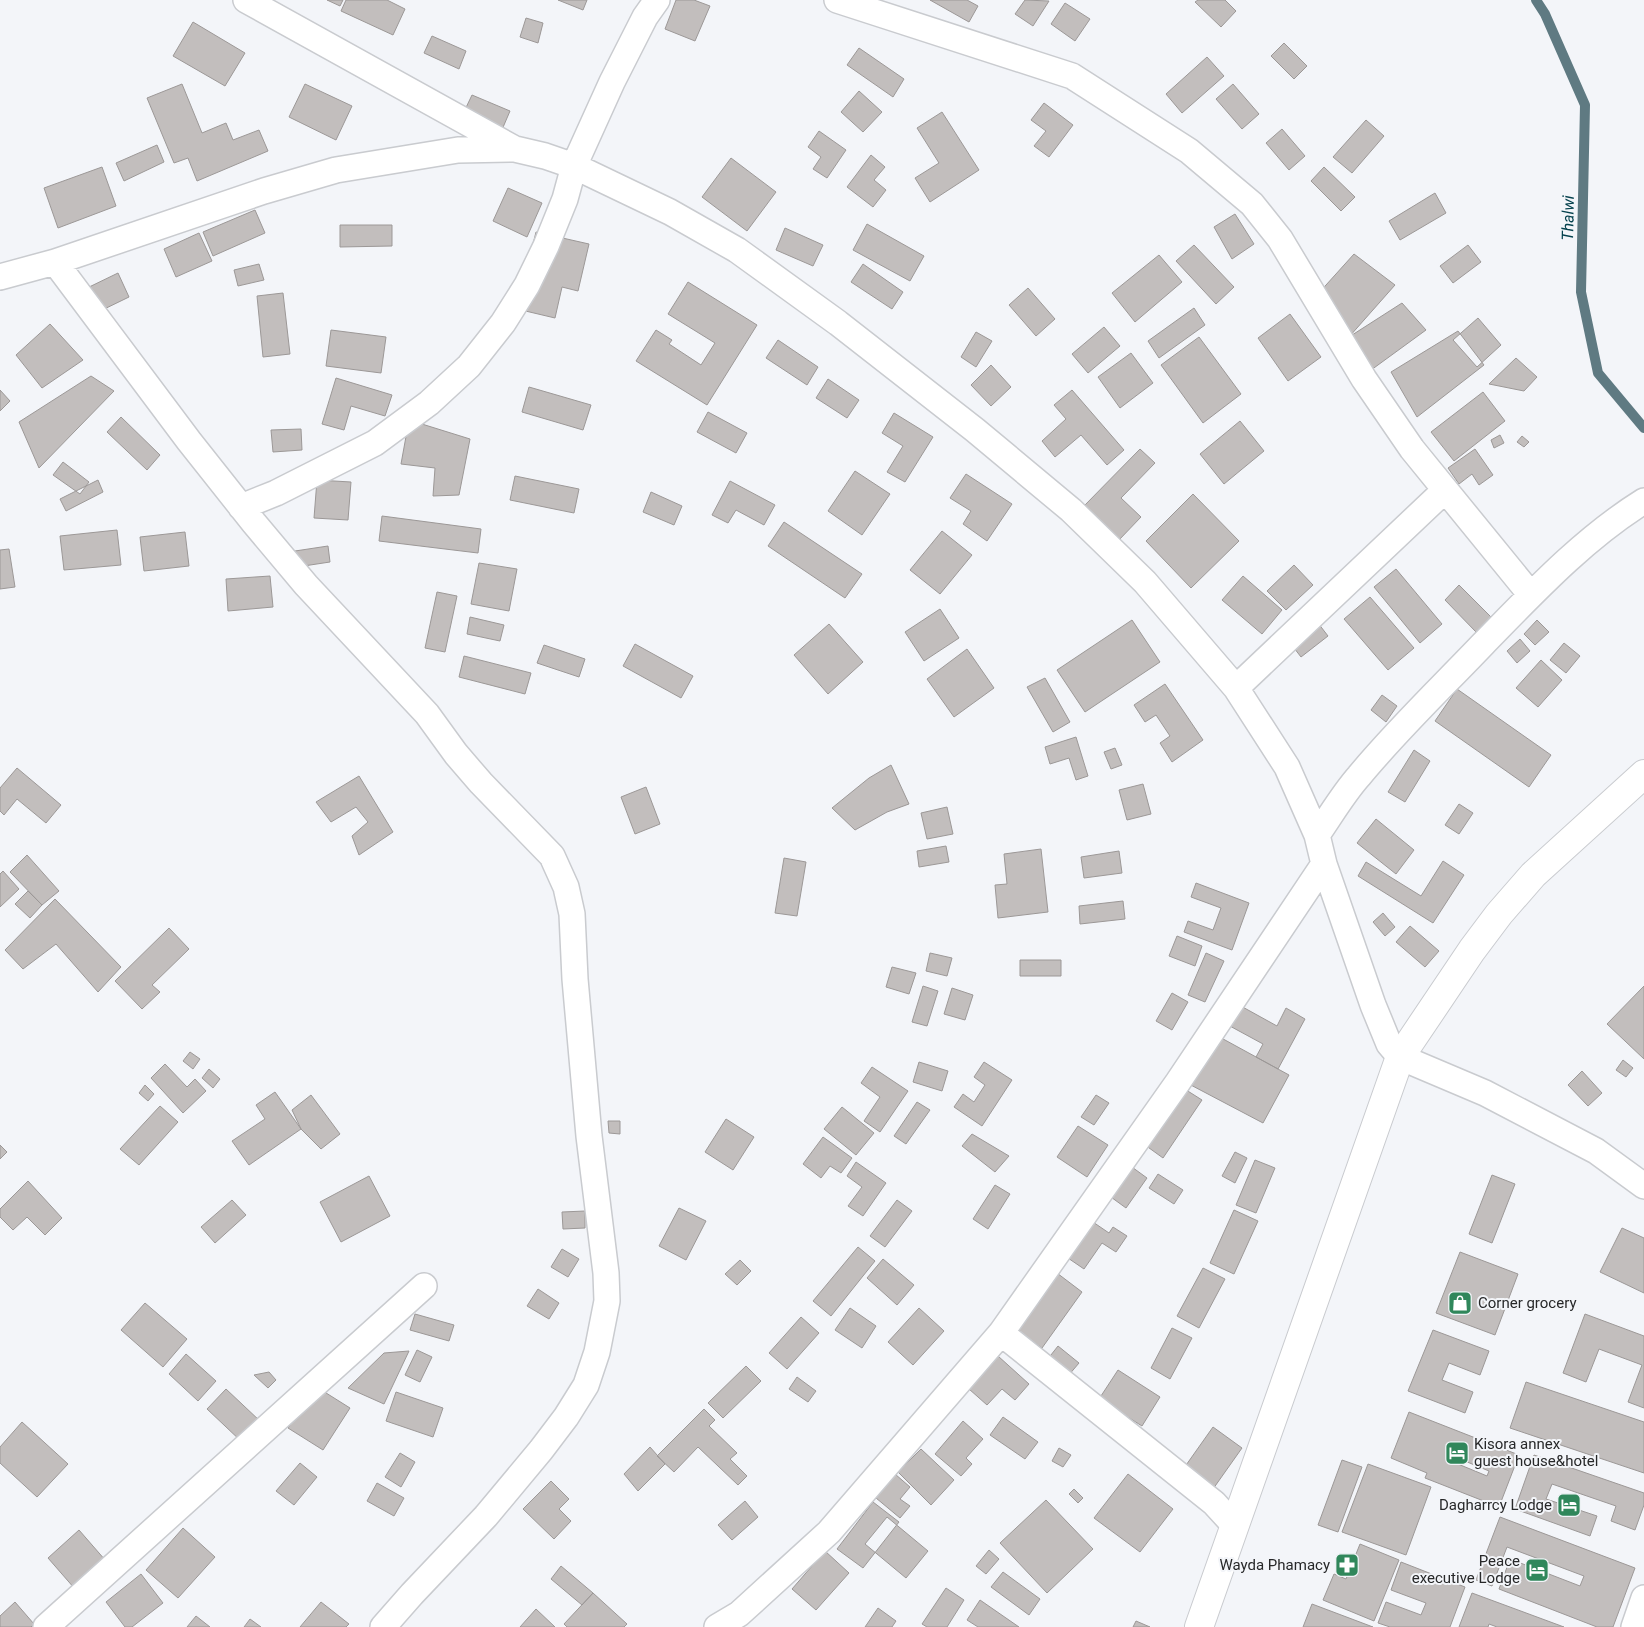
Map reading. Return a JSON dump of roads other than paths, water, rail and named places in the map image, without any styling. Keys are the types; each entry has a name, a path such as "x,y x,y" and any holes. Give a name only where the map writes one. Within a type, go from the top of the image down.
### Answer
{"street":[{"path":"246,0 515,149"},
{"path":"241,507 276,493 375,443 429,403 469,366 503,323 527,285 546,246 565,199 574,166 612,82 645,17 657,0"},
{"path":"837,0 1072,76 1189,151 1252,204 1280,240 1364,379 1412,449 1444,491 1531,595"},
{"path":"0,277 55,262 264,191 336,170 458,150 515,149 545,156 574,166 670,212 737,250 838,322 976,430 1071,510 1145,582 1236,688 1287,767 1317,835 1324,864 1373,1005 1389,1044 1400,1057 1485,1093 1596,1151 1644,1186"},
{"path":"55,262 241,507 306,585 427,714 456,754 481,783 552,856 566,886 572,914 575,979 589,1136 606,1273 607,1302 597,1352 586,1385 566,1417 541,1450 486,1516 383,1627"},
{"path":"1236,688 1444,491"},
{"path":"1317,835 1364,770 1531,595 1593,539 1644,501"},
{"path":"1199,1627 1400,1057 1430,1016 1472,950 1499,914 1533,875 1644,774"},
{"path":"717,1627 743,1621 829,1532 1001,1333 1178,1082 1324,864"},
{"path":"46,1627 424,1286"},
{"path":"1001,1333 1214,1503 1235,1526"},
{"path":"1634,1627 1644,1598"}],"waterway":[{"name":"Thalwi","path":"1536,0 1545,14 1585,105 1581,292 1598,373 1644,428"}],"place":[{"name":"Corner grocery","path":"1460,1303"},
{"name":"Kisora annex guest house&hotel","path":"1457,1453"},
{"name":"Dagharrcy Lodge","path":"1569,1505"},
{"name":"Wayda Phamacy","path":"1347,1565"},
{"name":"Peace executive Lodge","path":"1537,1570"}]}
